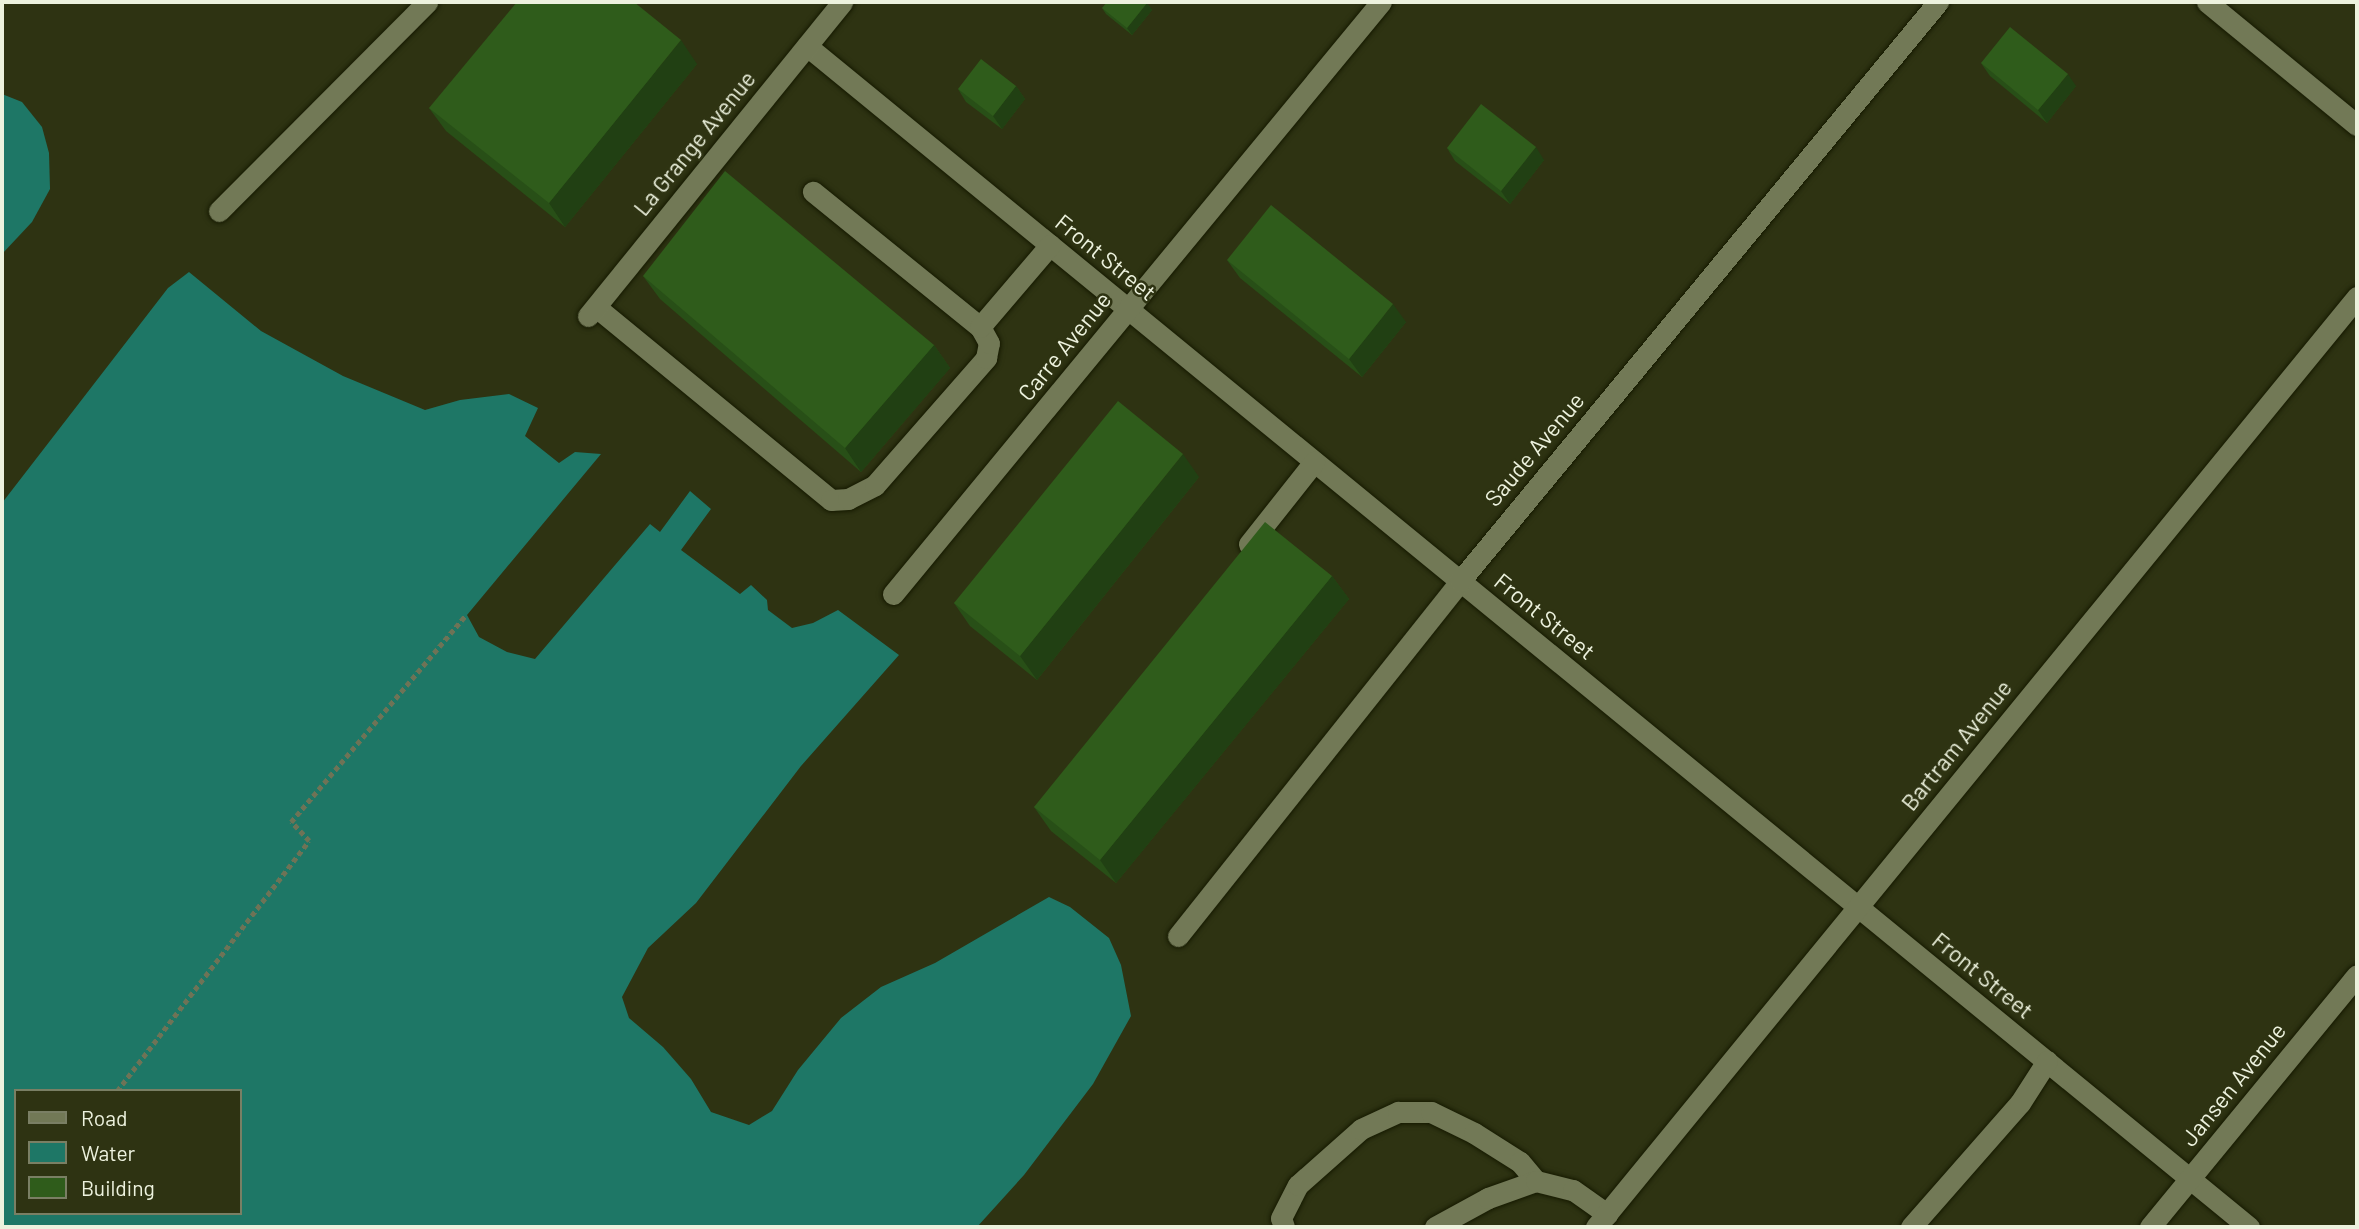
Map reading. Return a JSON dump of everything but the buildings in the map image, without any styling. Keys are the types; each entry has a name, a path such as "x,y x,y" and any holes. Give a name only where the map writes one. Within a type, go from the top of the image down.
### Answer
{"street":[{"path":"219,211 427,2"},
{"name":"La Grange Avenue","path":"842,2 591,312 831,500 848,499 875,485 969,378 986,358 989,343 981,327"},
{"name":"Carre Avenue","path":"893,594 1381,2"},
{"name":"Saude Avenue","path":"1178,936 1460,581 1938,2"},
{"path":"2207,2 2357,125"},
{"name":"Front Street","path":"807,46 2249,1227"},
{"path":"813,192 981,327 1050,245"},
{"name":"Bartram Avenue","path":"1601,1221 2357,297"},
{"path":"1237,559 1314,462"},
{"name":"Jansen Avenue","path":"2150,1227 2357,975"},
{"path":"1911,1227 2020,1102 2047,1061"},
{"path":"1284,1227 1281,1218 1298,1185 1361,1129 1398,1112 1431,1112 1474,1133 1520,1162 1536,1181"},
{"path":"1435,1227 1488,1198 1536,1181 1573,1190 1601,1221"}],"path":[{"path":"119,1089 309,841 291,822 466,615"}],"water":[{"path":"2,94 22,102 42,127 49,153 50,189 32,222 2,254"},
{"path":"189,272 261,331 343,376 425,410 460,400 509,394 538,408 525,436 559,463 575,452 601,454 467,615 479,637 507,652 535,659 650,524 660,532 690,491 711,509 681,550 740,594 751,585 767,600 768,610 792,628 813,623 838,610 899,655 801,766 696,903 648,948 622,997 629,1018 663,1047 691,1079 711,1112 749,1125 772,1111 798,1070 841,1018 881,987 935,963 1049,897 1070,907 1109,938 1121,965 1131,1016 1093,1084 1024,1175 977,1227 2,1227 2,503 168,288"}]}
